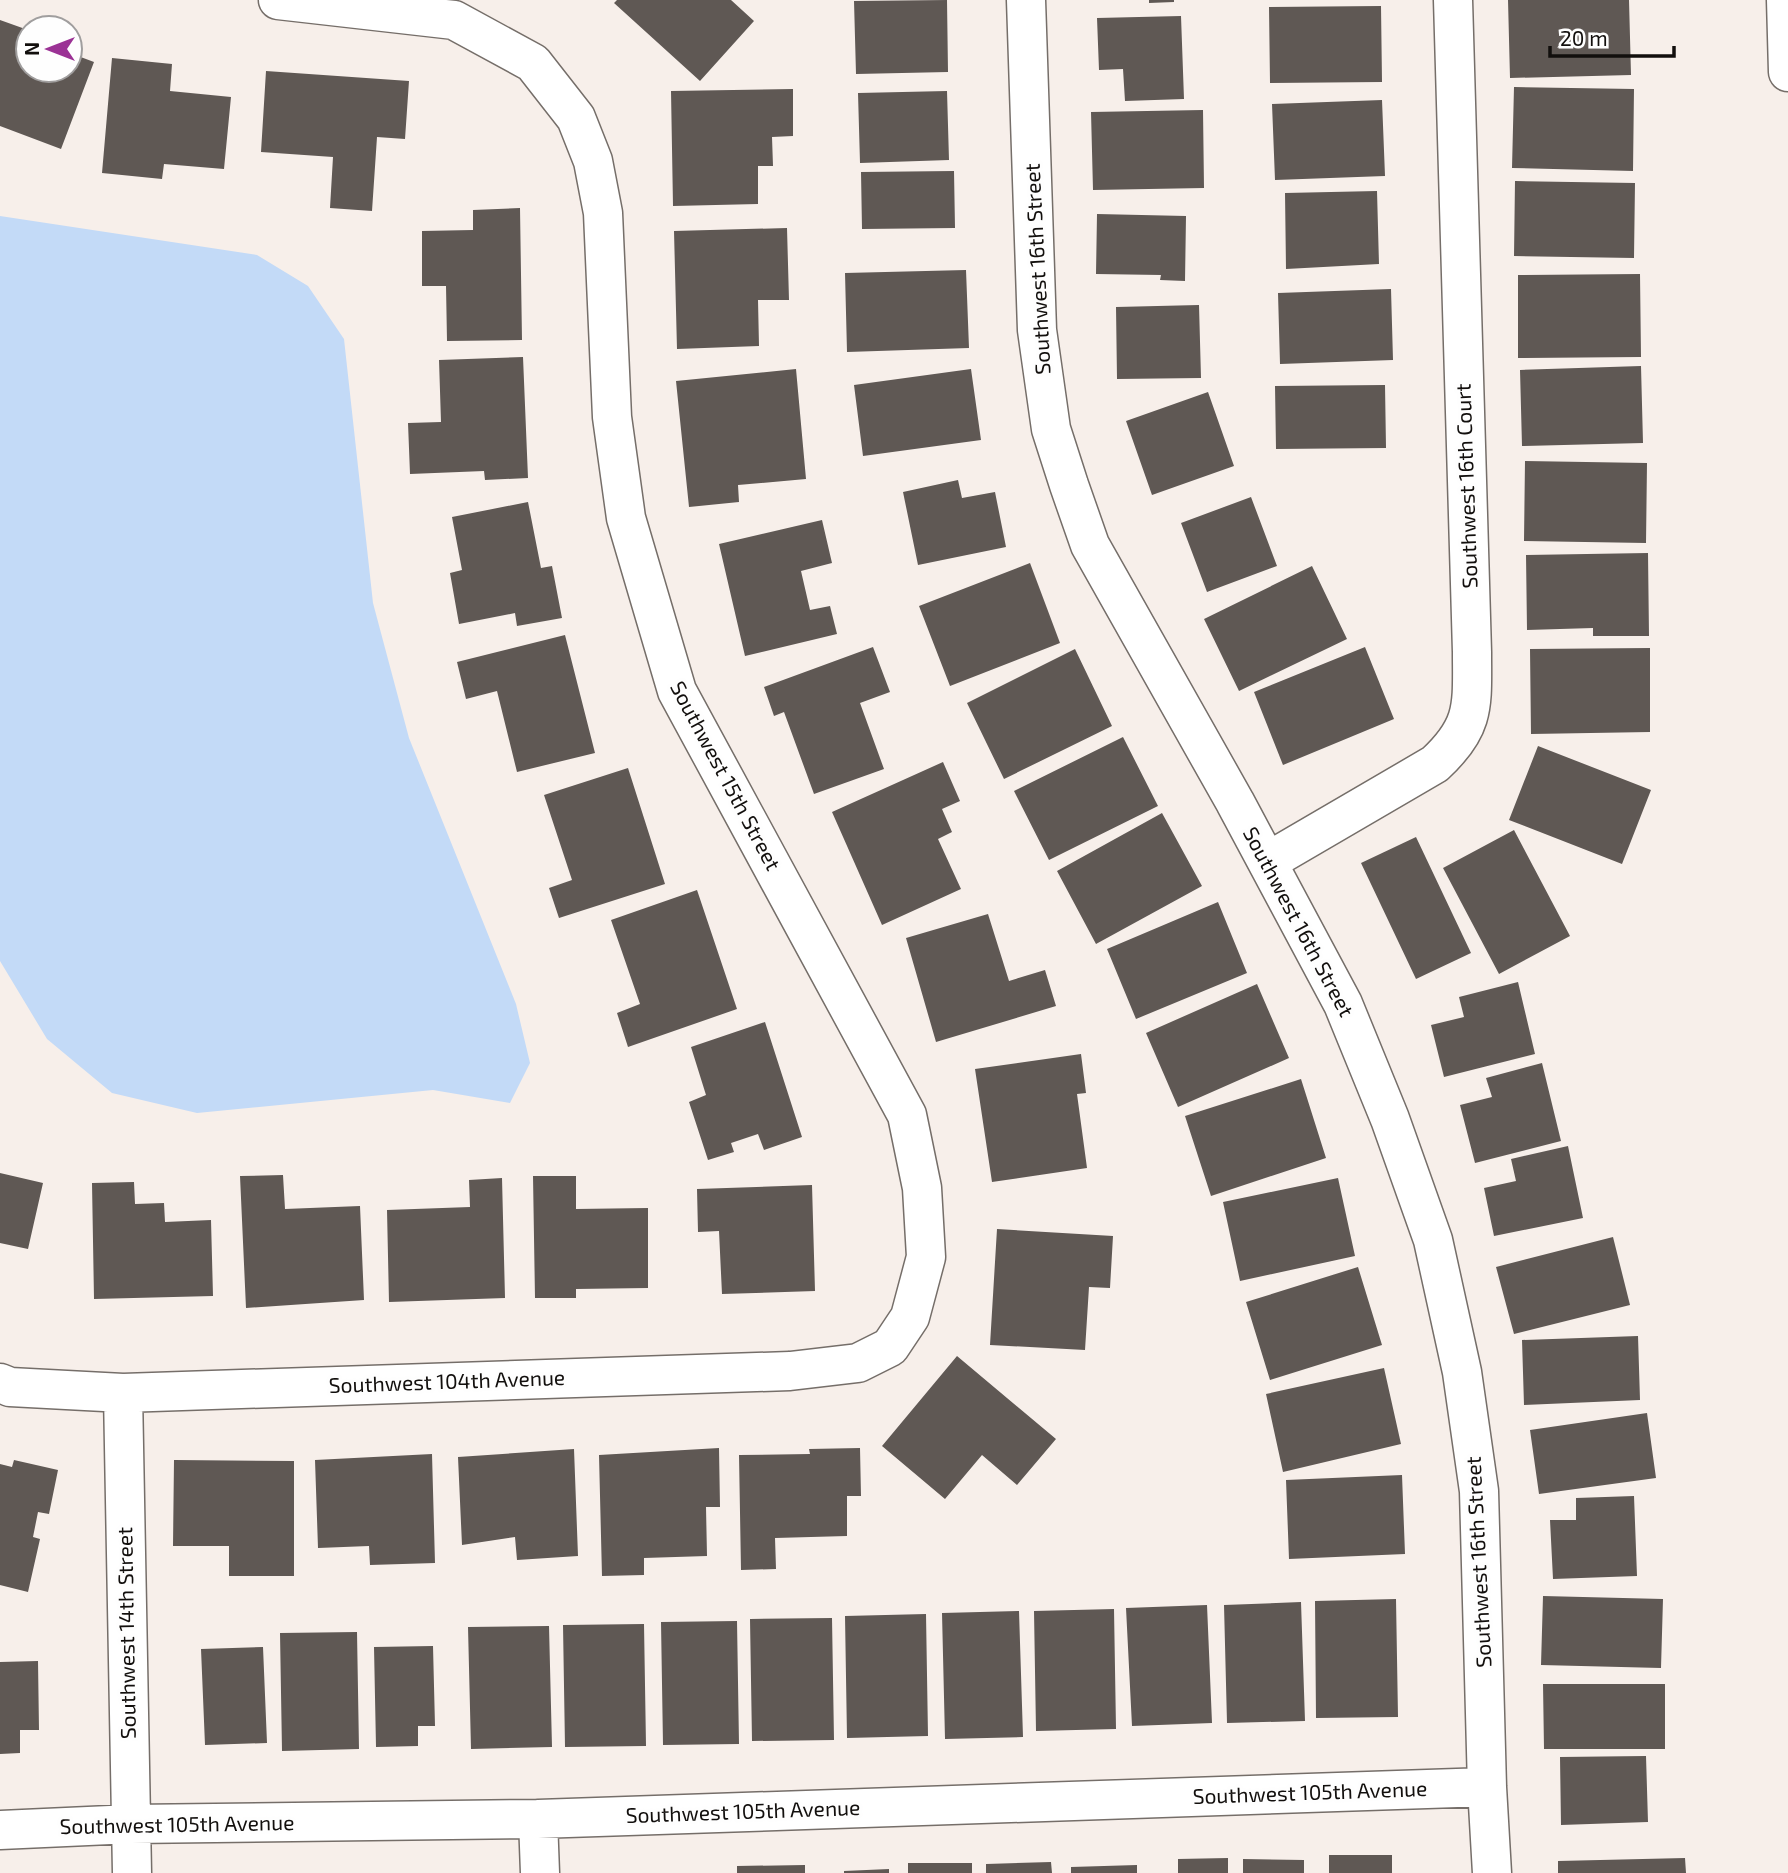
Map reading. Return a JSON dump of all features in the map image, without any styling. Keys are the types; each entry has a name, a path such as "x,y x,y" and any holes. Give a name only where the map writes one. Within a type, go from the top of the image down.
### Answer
{"street":[{"name":"Southwest 15th Street","path":"278,0 454,20 533,63 576,118 593,161 603,213 612,417 626,518 677,691 907,1115 922,1188 926,1257 910,1317 890,1347"},
{"name":"Southwest 16th Street","path":"1026,0 1037,330 1051,429 1090,545 1343,1004 1390,1119 1433,1240 1462,1372 1479,1491 1492,1873"},
{"name":"Southwest 16th Court","path":"1267,862 1436,764 1456,745 1470,720 1472,652 1453,0"},
{"path":"1786,0 1788,72"},
{"name":"Southwest 104th Avenue","path":"0,1383 9,1387 123,1393 790,1371 858,1363 890,1347"},
{"name":"Southwest 14th Street","path":"123,1393 132,1873"},
{"name":"Southwest 105th Avenue","path":"0,1830 132,1824 538,1819 1487,1787"},
{"path":"538,1819 540,1873"}],"water":[{"path":"0,216 257,255 308,286 344,339 373,603 409,738 516,1004 530,1063 510,1103 433,1090 197,1113 112,1093 47,1039 0,961"}],"building":[{"path":"617,0 731,0 754,21 700,81 614,3"},
{"path":"947,0 948,72 856,74 854,1"},
{"path":"1149,0 1174,0 1174,2 1149,3"},
{"path":"1508,0 1629,0 1631,75 1510,78"},
{"path":"1381,6 1382,82 1270,83 1269,7"},
{"path":"1181,16 1184,99 1125,101 1123,69 1099,70 1097,18"},
{"path":"0,20 14,25 14,84 84,84 84,58 94,62 61,149 0,126"},
{"path":"112,58 172,64 170,91 231,97 224,169 164,164 162,179 102,173"},
{"path":"266,71 409,81 405,139 377,137 372,211 330,208 333,157 261,152"},
{"path":"1514,87 1634,89 1633,171 1512,168"},
{"path":"793,89 793,136 772,137 773,166 758,166 758,204 673,206 671,91"},
{"path":"947,91 949,160 860,163 858,93"},
{"path":"1382,100 1385,176 1275,180 1272,104"},
{"path":"1203,110 1204,188 1093,190 1091,112"},
{"path":"954,171 955,228 862,229 861,172"},
{"path":"1515,181 1635,183 1634,258 1514,256"},
{"path":"1377,191 1379,264 1286,269 1285,193"},
{"path":"520,208 522,340 447,341 446,286 422,286 422,231 473,230 473,210"},
{"path":"1097,214 1186,216 1185,281 1160,280 1161,275 1096,274"},
{"path":"787,228 789,300 758,300 759,346 677,349 674,231"},
{"path":"966,270 969,348 847,352 845,273"},
{"path":"1640,274 1641,357 1518,358 1518,275"},
{"path":"1391,289 1393,360 1280,364 1278,293"},
{"path":"1199,305 1201,378 1117,379 1116,307"},
{"path":"523,357 528,478 485,480 484,471 410,474 408,423 441,422 439,360"},
{"path":"1641,366 1643,443 1522,446 1520,370"},
{"path":"796,369 806,479 738,485 739,502 689,507 676,381"},
{"path":"971,369 981,440 863,456 854,385"},
{"path":"1385,385 1386,448 1276,449 1275,386"},
{"path":"1208,392 1234,466 1152,495 1126,421"},
{"path":"1525,461 1647,463 1646,543 1524,541"},
{"path":"958,480 962,498 995,492 1006,547 918,565 903,492"},
{"path":"1251,497 1277,566 1207,592 1181,523"},
{"path":"528,502 541,568 552,566 562,618 517,626 515,613 459,624 450,573 462,570 452,517"},
{"path":"822,520 832,563 801,571 810,610 830,606 837,634 745,656 719,544"},
{"path":"1648,553 1649,636 1593,636 1593,628 1527,630 1526,555"},
{"path":"1030,563 1060,643 950,686 919,606"},
{"path":"1312,566 1347,639 1239,691 1204,619"},
{"path":"565,635 595,753 517,772 497,691 466,699 457,662"},
{"path":"873,647 890,692 860,703 884,769 814,794 784,712 774,716 764,687"},
{"path":"1365,647 1394,719 1283,765 1254,692"},
{"path":"1650,648 1650,732 1531,734 1530,649"},
{"path":"1075,649 1112,726 1004,779 967,703"},
{"path":"1123,737 1158,806 1049,860 1014,791"},
{"path":"1538,746 1651,790 1622,864 1509,820"},
{"path":"943,762 960,801 942,809 952,832 938,839 961,889 882,925 832,812"},
{"path":"628,768 665,884 559,918 549,888 572,880 544,795"},
{"path":"1162,813 1202,886 1096,944 1057,871"},
{"path":"1514,830 1570,936 1499,974 1443,868"},
{"path":"1416,837 1471,953 1416,979 1361,863"},
{"path":"697,890 737,1009 628,1047 617,1013 640,1004 611,920"},
{"path":"1218,902 1247,973 1136,1019 1107,949"},
{"path":"988,914 1009,981 1045,970 1056,1006 936,1042 906,938"},
{"path":"1518,982 1535,1054 1444,1077 1431,1025 1464,1017 1459,997"},
{"path":"1257,984 1289,1058 1178,1107 1146,1033"},
{"path":"765,1022 802,1137 764,1150 758,1134 731,1143 734,1152 708,1160 689,1102 706,1095 691,1047"},
{"path":"1081,1054 1086,1093 1077,1094 1087,1168 992,1182 975,1069"},
{"path":"1542,1063 1561,1141 1475,1163 1460,1105 1492,1097 1486,1078"},
{"path":"1301,1079 1326,1158 1211,1196 1185,1116"},
{"path":"1568,1146 1583,1218 1494,1236 1484,1188 1516,1181 1511,1159"},
{"path":"0,1173 43,1183 28,1249 0,1243"},
{"path":"283,1175 285,1209 360,1206 364,1300 246,1308 240,1176"},
{"path":"533,1176 576,1176 576,1209 648,1208 648,1288 576,1289 576,1298 535,1298"},
{"path":"502,1178 505,1298 389,1302 387,1210 470,1207 469,1180"},
{"path":"1338,1178 1355,1256 1240,1281 1223,1202"},
{"path":"134,1182 135,1204 164,1203 165,1222 211,1220 213,1296 94,1299 92,1183"},
{"path":"812,1185 815,1291 722,1294 719,1231 698,1232 697,1189"},
{"path":"997,1229 1113,1236 1110,1288 1089,1287 1085,1350 990,1345"},
{"path":"1613,1237 1630,1305 1514,1334 1496,1267"},
{"path":"1358,1267 1382,1345 1270,1380 1246,1302"},
{"path":"1638,1336 1640,1400 1524,1405 1522,1340"},
{"path":"957,1356 1056,1439 1017,1485 982,1455 945,1499 882,1446"},
{"path":"1384,1368 1401,1444 1283,1472 1266,1394"},
{"path":"1647,1413 1656,1478 1539,1494 1530,1430"},
{"path":"719,1448 720,1507 706,1507 707,1556 644,1558 644,1575 602,1576 599,1455"},
{"path":"860,1448 861,1496 847,1496 847,1536 775,1538 776,1569 741,1570 739,1455 810,1454 809,1449"},
{"path":"574,1449 578,1556 517,1560 515,1537 462,1545 458,1457"},
{"path":"432,1454 435,1563 370,1565 369,1546 318,1548 315,1460"},
{"path":"14,1460 58,1470 49,1514 38,1512 33,1537 40,1539 28,1592 0,1585 0,1464 12,1467"},
{"path":"174,1460 294,1461 294,1576 229,1576 229,1546 173,1546"},
{"path":"1402,1475 1405,1554 1289,1559 1286,1480"},
{"path":"1634,1496 1637,1576 1553,1579 1550,1520 1576,1520 1576,1498"},
{"path":"1543,1596 1663,1599 1661,1668 1541,1665"},
{"path":"1396,1599 1398,1717 1316,1718 1315,1601"},
{"path":"1301,1602 1305,1721 1227,1723 1224,1605"},
{"path":"1207,1605 1212,1723 1132,1726 1126,1608"},
{"path":"1114,1609 1116,1729 1036,1731 1034,1611"},
{"path":"1019,1611 1023,1737 945,1739 942,1613"},
{"path":"926,1614 928,1736 847,1738 845,1616"},
{"path":"832,1618 834,1740 752,1741 750,1619"},
{"path":"737,1621 739,1744 663,1745 661,1622"},
{"path":"644,1624 646,1746 565,1747 563,1625"},
{"path":"549,1626 552,1747 471,1749 468,1627"},
{"path":"357,1632 359,1749 282,1751 280,1633"},
{"path":"433,1646 435,1726 418,1726 418,1746 376,1747 374,1647"},
{"path":"263,1647 267,1743 205,1745 201,1649"},
{"path":"38,1661 39,1730 20,1730 20,1753 0,1754 0,1662"},
{"path":"1543,1684 1665,1684 1665,1749 1544,1749"},
{"path":"1646,1756 1648,1822 1561,1825 1560,1757"},
{"path":"1329,1855 1392,1855 1392,1873 1329,1873"},
{"path":"1228,1858 1228,1873 1178,1873 1178,1859"},
{"path":"1685,1858 1686,1873 1558,1873 1558,1861"},
{"path":"1243,1859 1304,1860 1304,1873 1243,1873"},
{"path":"1051,1862 1052,1873 986,1873 986,1864"},
{"path":"908,1863 972,1863 972,1873 908,1873"},
{"path":"805,1865 805,1873 737,1873 737,1866"},
{"path":"1137,1865 1137,1873 1071,1873 1071,1867"},
{"path":"889,1869 889,1873 844,1873 844,1871"}]}
